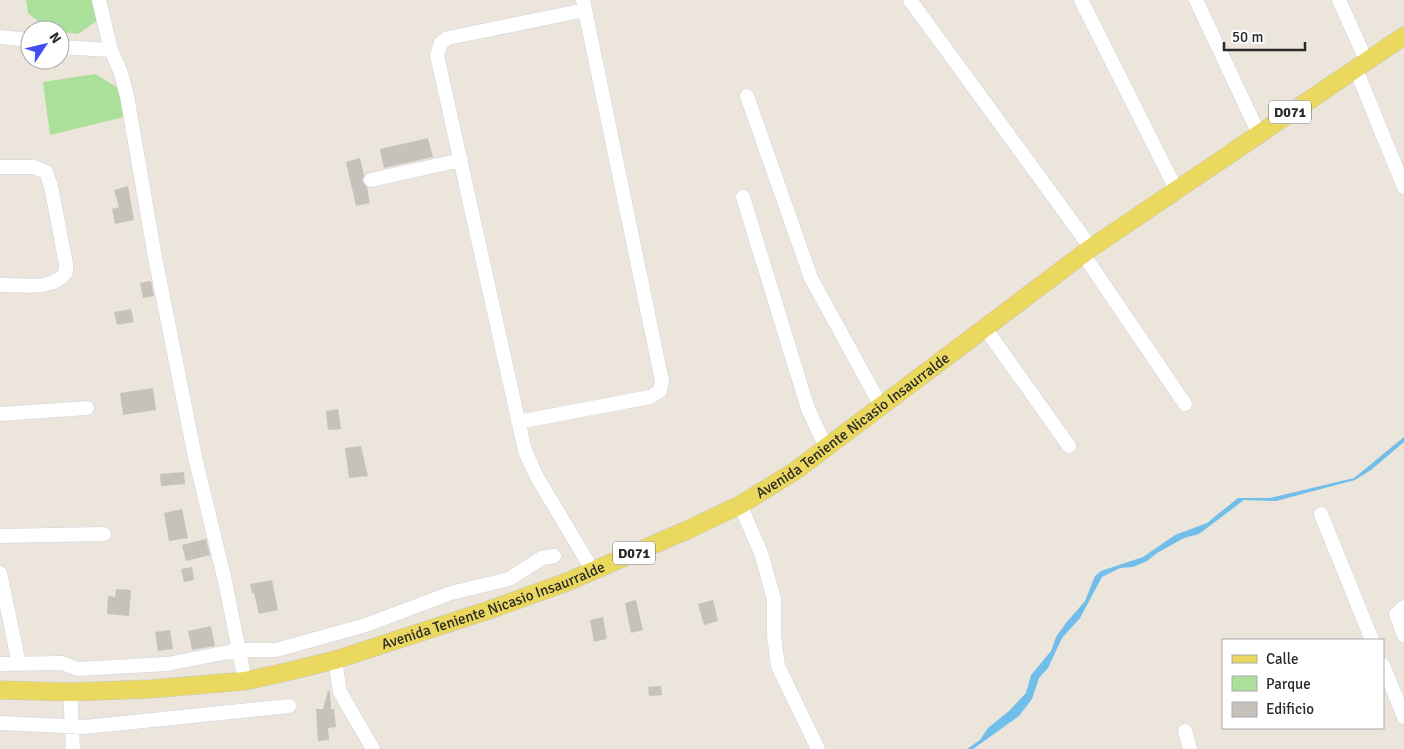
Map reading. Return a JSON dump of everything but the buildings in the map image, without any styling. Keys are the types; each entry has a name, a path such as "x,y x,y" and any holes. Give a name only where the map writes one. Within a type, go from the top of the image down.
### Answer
{"main road":[{"name":"D071","path":"1177,191 1360,63 1404,36"},
{"name":"Avenida Teniente Nicasio Insaurralde","path":"0,690 70,692 151,689 245,681 335,660 489,610 593,571 740,505 795,471 1087,251 1177,191"}],"street":[{"path":"99,0 111,50 121,73 127,96 141,179 195,457 225,581 245,681"},
{"path":"910,0 1087,251 1185,404"},
{"path":"1081,0 1177,191"},
{"path":"1196,0 1259,134"},
{"path":"1339,0 1404,187"},
{"path":"518,422 650,397 660,391 662,381 584,5 448,38 441,43 437,55 461,160 518,422 525,451 537,477 593,571"},
{"path":"0,37 20,39"},
{"path":"70,48 111,50"},
{"path":"747,96 812,278 881,406"},
{"path":"371,180 461,160"},
{"path":"0,167 34,167 46,172 51,186 66,264 66,272 57,282 46,285 0,285"},
{"path":"742,197 808,410 826,447"},
{"path":"985,328 1069,446"},
{"path":"0,414 87,408"},
{"path":"740,505 761,553 774,599 774,634 778,666 818,749"},
{"path":"1321,514 1372,639"},
{"path":"0,536 104,534"},
{"path":"0,664 62,663 78,670 167,664 239,650 276,650 366,625 450,593 509,579 542,558 554,556"},
{"path":"0,573 20,664"},
{"path":"1404,607 1396,614 1404,635"},
{"path":"335,660 340,692 373,749"},
{"path":"1384,667 1404,717"},
{"path":"70,692 73,749"},
{"path":"0,723 86,727 289,706"},
{"path":"1185,731 1190,749"}],"green space":[{"path":"26,0 96,0 101,18 78,34 70,33 70,20 37,20 28,13"},
{"path":"95,74 118,88 124,117 50,135 43,82"}],"water":[{"path":"1404,437 1404,442 1371,470 1355,480 1276,501 1244,500 1199,534 1184,538 1157,553 1147,561 1133,567 1120,568 1102,577 1080,618 1062,638 1048,668 1039,678 1032,699 1019,716 973,749 967,749 980,740 988,728 1009,711 1026,693 1031,675 1051,651 1056,637 1066,623 1085,601 1095,576 1101,571 1143,557 1175,535 1207,523 1238,498 1270,498 1354,478"}]}
